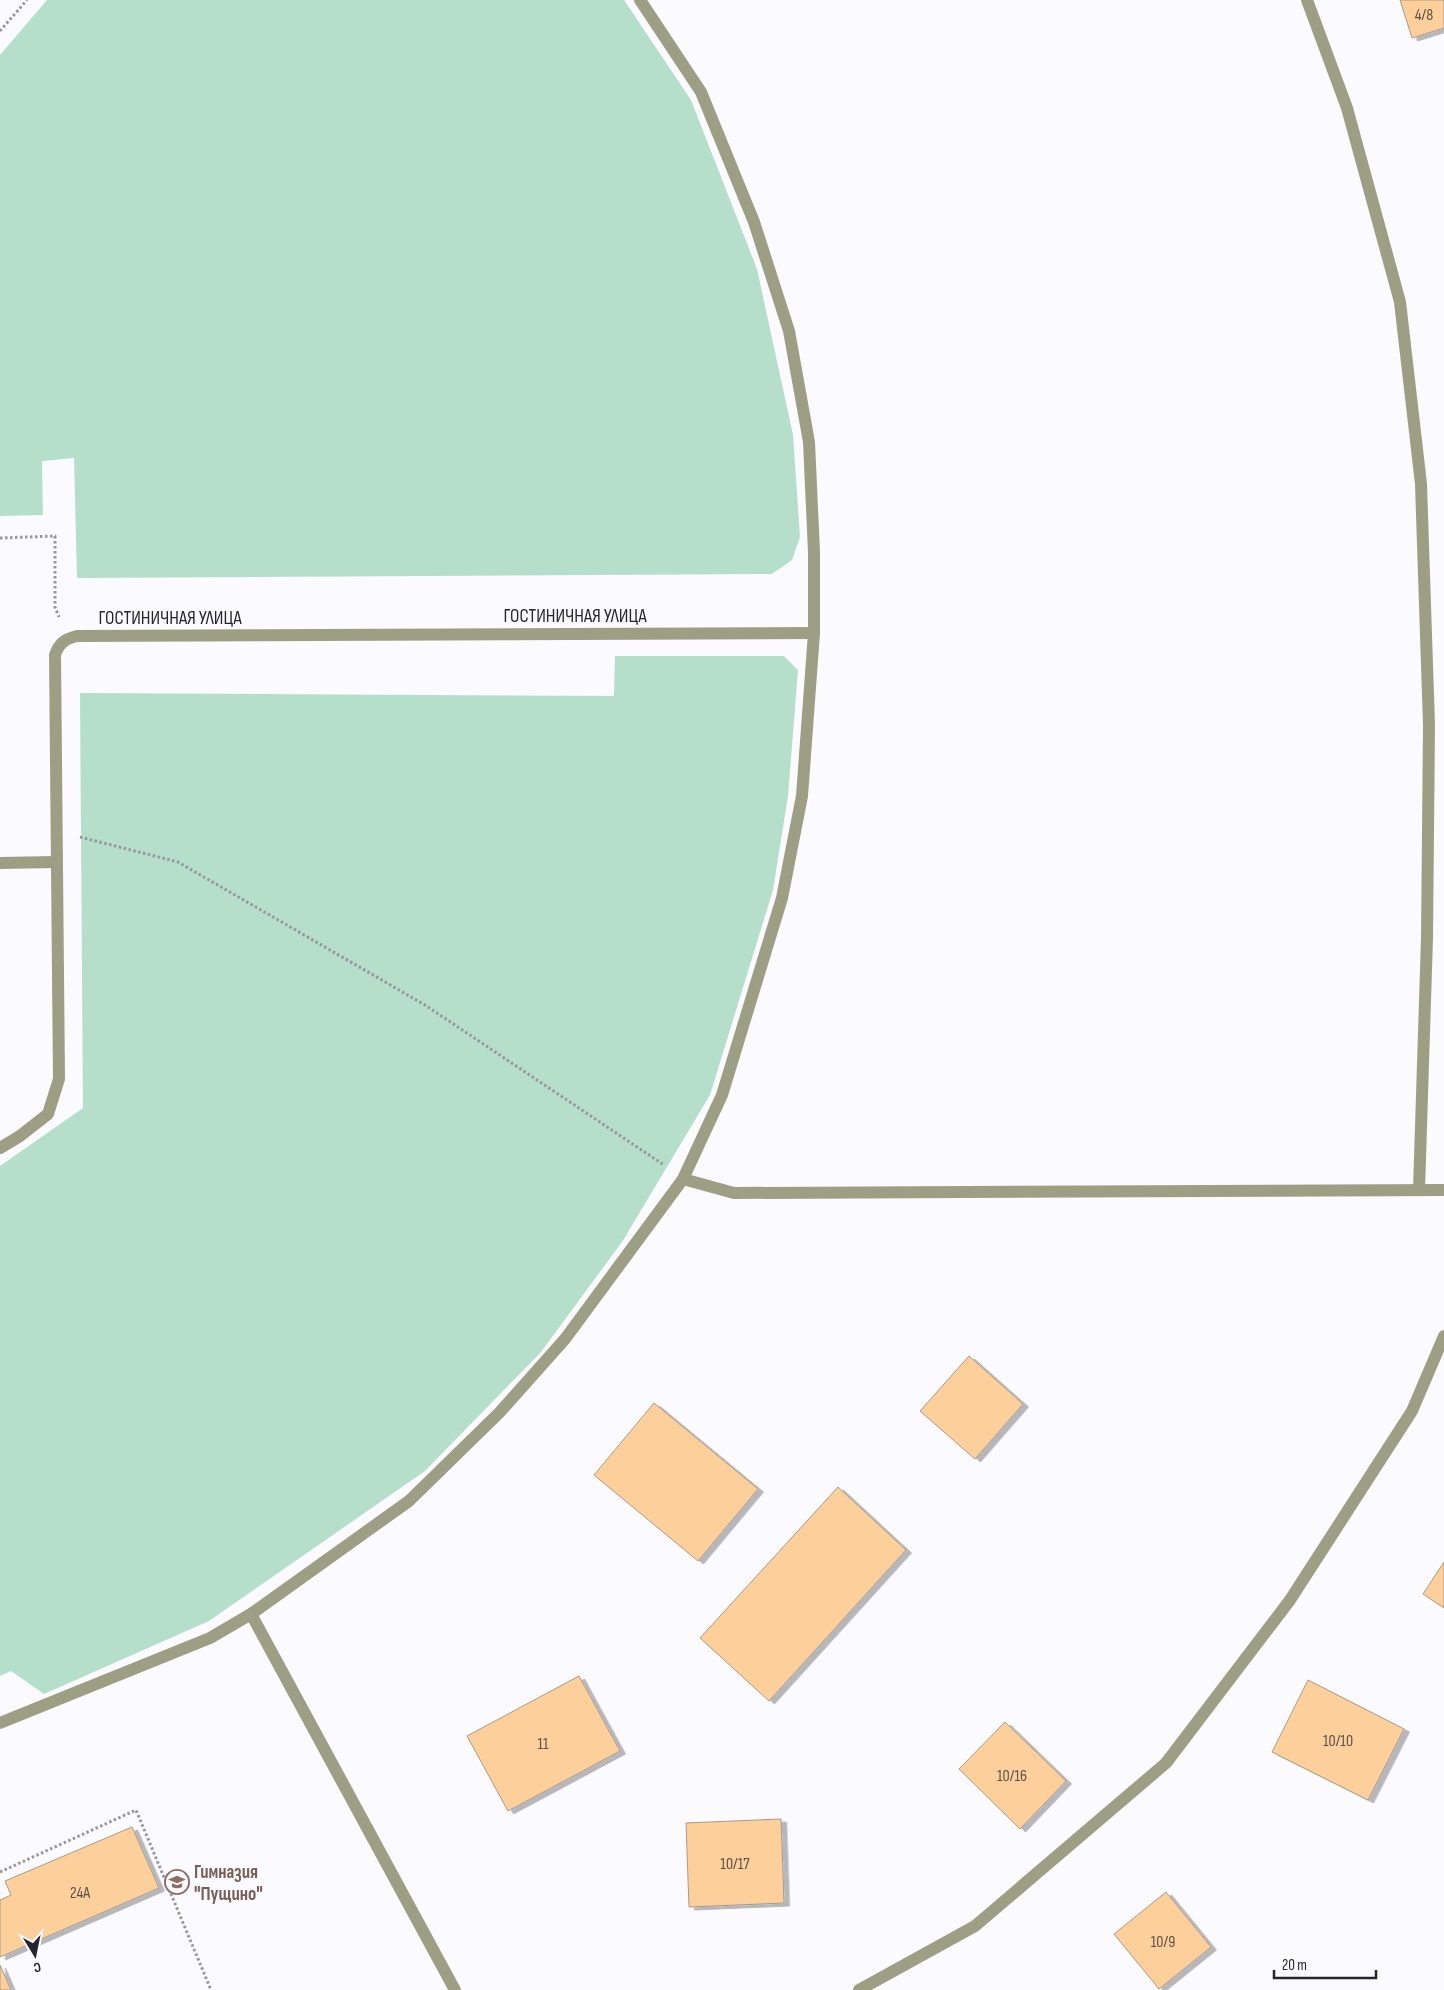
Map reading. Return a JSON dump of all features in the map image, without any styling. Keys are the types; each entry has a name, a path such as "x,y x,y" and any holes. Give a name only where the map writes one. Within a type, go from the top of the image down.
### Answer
{"street":[{"path":"0,1723 210,1638 251,1614 409,1501 499,1413 565,1339 683,1179 722,1095 782,898 802,796 814,633 814,552 809,442 789,331 754,222 700,92 640,0"},
{"path":"1307,0 1347,108 1400,302 1421,484 1429,734 1427,938 1419,1190"},
{"name":"ГОСТИНИЧНАЯ УЛИЦА","path":"66,639 77,636 814,633"},
{"path":"0,1148 20,1136 48,1114 58,1079 55,655 58,646 66,639"},
{"path":"0,864 56,862"},
{"path":"683,1179 734,1193 1444,1190"},
{"path":"859,1990 975,1926 1166,1762 1300,1584 1412,1411 1444,1336"},
{"path":"251,1614 455,1990"}],"path":[{"path":"0,31 27,0"},
{"path":"0,538 55,536 55,607 66,639"},
{"path":"56,831 178,862 425,1005 683,1179"},
{"path":"0,1872 136,1810 211,1990"}],"green space":[{"path":"47,0 624,0 691,100 757,269 793,435 800,537 792,560 772,574 77,578 74,458 42,461 43,515 0,516 0,55"},
{"path":"615,656 784,656 798,670 788,796 773,890 710,1095 622,1242 541,1352 425,1471 209,1621 44,1694 11,1671 0,1676 0,1166 83,1108 80,693 614,696"}],"building":[{"path":"1400,0 1444,0 1444,28 1412,38"},
{"path":"969,1356 1023,1404 975,1459 920,1411"},
{"path":"654,1403 758,1489 698,1561 594,1475"},
{"path":"838,1487 906,1550 769,1701 700,1638"},
{"path":"1444,1562 1444,1608 1423,1594"},
{"path":"579,1676 620,1751 508,1811 467,1736"},
{"path":"1308,1680 1404,1729 1368,1800 1272,1752"},
{"path":"1005,1722 1066,1781 1020,1829 959,1769"},
{"path":"781,1819 784,1903 689,1907 686,1823"},
{"path":"132,1827 159,1888 0,1957 0,1900 11,1895 5,1881"},
{"path":"1166,1892 1211,1947 1159,1989 1114,1934"},
{"path":"0,1965 11,1990 0,1990"}],"place":[{"name":"Гимназия \"Пущино\"","path":"177,1882"}]}
